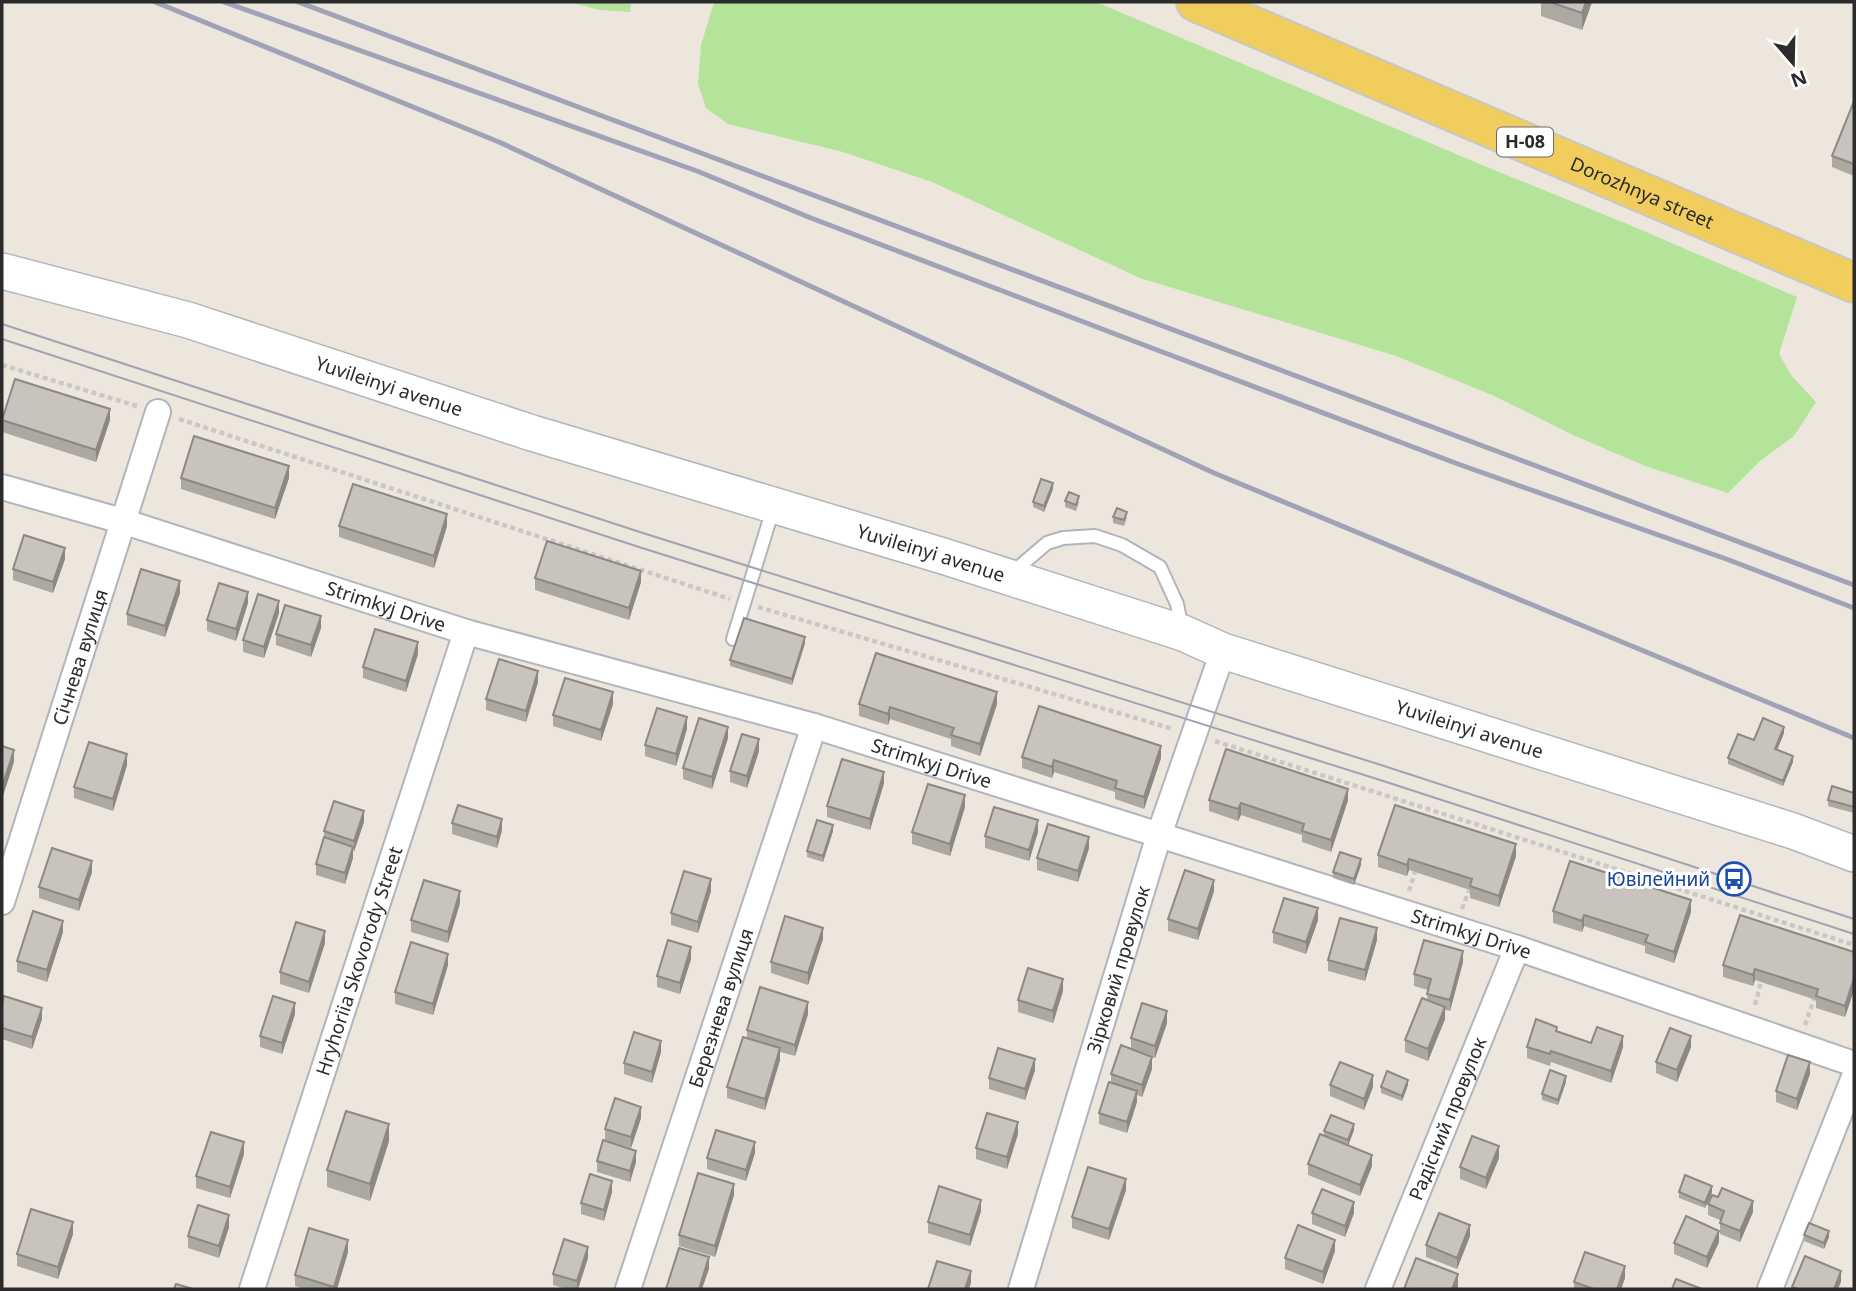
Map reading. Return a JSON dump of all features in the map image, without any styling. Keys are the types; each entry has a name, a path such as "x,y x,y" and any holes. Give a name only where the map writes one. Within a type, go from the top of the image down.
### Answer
{"main road":[{"name":"Dorozhnya street","path":"1196,2 1242,10 1854,283"},
{"name":"Yuvileinyi avenue","path":"2,271 188,320 532,433 774,505 1183,633 1223,651 1793,831 1854,854"}],"street":[{"name":"Січнева вулиця","path":"2,902 158,412"},
{"name":"Strimkyj Drive","path":"2,487 122,521 466,632 814,726 1517,948 1854,1064"},
{"name":"Hryhoriia Skovorody Street","path":"252,1289 466,632"},
{"name":"Зірковий провулок","path":"1021,1289 1160,835 1223,651"},
{"name":"Березнева вулиця","path":"628,1289 814,726"},
{"name":"Радісний провулок","path":"1378,1289 1517,948"},
{"path":"1770,1289 1854,1077"}],"lane":[{"path":"733,639 774,505"},
{"path":"1007,578 1048,543 1063,538 1095,536 1122,545 1160,567 1177,604 1183,633"}],"path":[{"path":"2,365 158,412 744,603 1194,734 1854,945"}],"green space":[{"path":"570,2 631,2 630,12 599,10"},
{"path":"714,2 1096,2 1797,297 1779,354 1791,375 1816,402 1794,436 1760,461 1728,493 1645,466 1573,435 1492,395 1396,356 1140,278 932,182 843,152 728,124 706,108 698,84 701,45"}],"building":[{"path":"1550,2 1586,2 1582,13"},
{"path":"1854,101 1854,164 1832,156"},
{"path":"15,379 110,409 96,450 2,420"},
{"path":"194,436 289,466 275,508 181,478"},
{"path":"1041,479 1053,483 1044,506 1033,502"},
{"path":"353,484 447,514 434,556 339,526"},
{"path":"1069,492 1079,496 1076,505 1065,501"},
{"path":"1117,508 1127,512 1124,520 1113,517"},
{"path":"24,535 65,548 53,582 13,569"},
{"path":"547,541 641,571 629,608 535,578"},
{"path":"141,569 180,581 165,626 127,614"},
{"path":"219,583 248,592 236,629 207,620"},
{"path":"258,594 279,601 264,647 243,640"},
{"path":"285,605 321,616 311,645 276,634"},
{"path":"744,618 805,637 792,679 730,660"},
{"path":"375,629 418,642 406,681 363,667"},
{"path":"876,653 997,692 980,744 951,735 954,728 890,707 888,714 859,704"},
{"path":"499,659 538,671 526,711 486,699"},
{"path":"565,678 613,692 601,730 553,715"},
{"path":"1039,706 1161,746 1144,797 1115,788 1117,781 1054,760 1052,767 1022,757"},
{"path":"657,708 687,717 676,754 645,745"},
{"path":"699,718 728,727 712,777 683,768"},
{"path":"1763,718 1784,727 1775,749 1793,756 1783,781 1728,758 1738,734 1754,740"},
{"path":"742,734 759,739 747,776 730,771"},
{"path":"89,742 127,754 113,799 74,787"},
{"path":"2,746 14,750 2,787"},
{"path":"1226,749 1348,789 1331,840 1302,831 1304,824 1241,803 1238,809 1209,800"},
{"path":"842,759 884,772 870,819 827,806"},
{"path":"928,784 965,795 950,844 912,832"},
{"path":"1832,786 1854,793 1854,807 1828,800"},
{"path":"334,801 364,811 354,841 324,831"},
{"path":"458,805 502,819 497,837 452,823"},
{"path":"1395,805 1516,844 1499,896 1470,886 1472,879 1409,859 1407,865 1378,855"},
{"path":"994,807 1038,820 1029,850 985,836"},
{"path":"817,820 833,825 823,856 807,851"},
{"path":"1048,824 1089,837 1078,871 1037,858"},
{"path":"324,837 353,847 345,873 316,864"},
{"path":"52,848 92,861 79,900 39,887"},
{"path":"1340,852 1361,859 1354,879 1333,872"},
{"path":"1570,861 1691,900 1674,952 1645,942 1648,935 1584,915 1582,921 1553,911"},
{"path":"1185,870 1214,880 1198,929 1168,919"},
{"path":"684,871 711,879 698,922 671,913"},
{"path":"424,880 460,891 448,932 411,920"},
{"path":"1284,898 1318,908 1306,942 1273,932"},
{"path":"33,911 63,921 47,970 17,961"},
{"path":"1740,915 1854,952 1854,978 1845,1006 1816,996 1818,989 1755,969 1753,975 1723,965"},
{"path":"785,916 823,928 808,973 771,962"},
{"path":"1340,918 1377,928 1365,970 1328,960"},
{"path":"296,922 325,931 309,982 280,972"},
{"path":"668,940 691,947 680,983 657,976"},
{"path":"1424,940 1463,951 1450,1000 1427,994 1431,979 1414,974"},
{"path":"411,942 448,954 433,1004 395,992"},
{"path":"1028,968 1063,979 1053,1011 1018,1000"},
{"path":"760,987 808,1002 795,1045 747,1030"},
{"path":"4,996 42,1008 32,1037 2,1028"},
{"path":"273,996 295,1003 282,1043 260,1036"},
{"path":"1422,998 1445,1007 1428,1049 1405,1040"},
{"path":"1142,1003 1167,1011 1155,1046 1131,1038"},
{"path":"1536,1019 1557,1027 1556,1031 1591,1043 1597,1027 1623,1036 1611,1071 1551,1051 1550,1054 1527,1047"},
{"path":"1670,1028 1691,1036 1677,1070 1656,1062"},
{"path":"634,1032 661,1041 652,1072 624,1063"},
{"path":"743,1037 780,1048 765,1099 727,1087"},
{"path":"1121,1045 1152,1057 1142,1085 1111,1074"},
{"path":"998,1048 1035,1059 1025,1089 989,1078"},
{"path":"1788,1055 1810,1062 1797,1099 1776,1091"},
{"path":"1340,1062 1373,1075 1364,1099 1330,1085"},
{"path":"1550,1070 1566,1076 1558,1100 1542,1094"},
{"path":"1387,1071 1408,1080 1402,1096 1381,1087"},
{"path":"1109,1082 1137,1091 1127,1122 1099,1113"},
{"path":"615,1098 641,1107 631,1137 605,1129"},
{"path":"346,1111 389,1124 370,1184 327,1170"},
{"path":"987,1113 1018,1122 1007,1157 976,1148"},
{"path":"1331,1115 1354,1124 1348,1140 1324,1131"},
{"path":"716,1130 755,1142 746,1170 707,1158"},
{"path":"211,1132 244,1142 230,1187 196,1176"},
{"path":"1320,1134 1372,1155 1360,1185 1308,1164"},
{"path":"1472,1136 1499,1146 1486,1178 1460,1167"},
{"path":"603,1140 636,1151 630,1171 597,1161"},
{"path":"1088,1167 1126,1179 1109,1229 1072,1217"},
{"path":"698,1173 734,1184 715,1246 679,1235"},
{"path":"590,1174 612,1181 604,1210 581,1203"},
{"path":"1685,1175 1712,1186 1705,1203 1679,1192"},
{"path":"939,1186 981,1200 970,1235 928,1222"},
{"path":"1722,1188 1753,1201 1740,1231 1720,1223 1724,1211 1708,1204 1712,1195 1718,1197"},
{"path":"1322,1189 1354,1202 1345,1226 1312,1213"},
{"path":"198,1205 229,1215 219,1246 188,1236"},
{"path":"31,1209 73,1222 58,1267 17,1254"},
{"path":"1439,1213 1470,1225 1457,1258 1426,1245"},
{"path":"1686,1216 1719,1231 1707,1257 1674,1243"},
{"path":"1809,1223 1829,1231 1824,1243 1804,1235"},
{"path":"1298,1225 1335,1240 1323,1272 1285,1258"},
{"path":"309,1228 348,1240 334,1287 295,1275"},
{"path":"564,1239 588,1247 577,1281 553,1274"},
{"path":"679,1248 709,1257 699,1289 666,1289"},
{"path":"1585,1252 1625,1266 1617,1289 1594,1289 1574,1282"},
{"path":"1805,1256 1841,1271 1834,1289 1792,1287"},
{"path":"1416,1258 1458,1274 1452,1289 1404,1289"},
{"path":"937,1261 971,1271 965,1289 928,1289"},
{"path":"1676,1279 1702,1289 1672,1289"},
{"path":"176,1284 193,1289 174,1289"}],"tram line":[{"path":"2,324 646,534 1381,765 1854,919"},
{"path":"2,339 642,548 1377,779 1854,934"}],"railway":[{"path":"155,2 499,142 1214,473 1854,738"},
{"path":"224,2 697,171 811,218 1458,464 1729,560 1854,608"},
{"path":"298,2 1854,585"}],"place":[{"name":"Ювілейний","path":"1734,879"}]}
